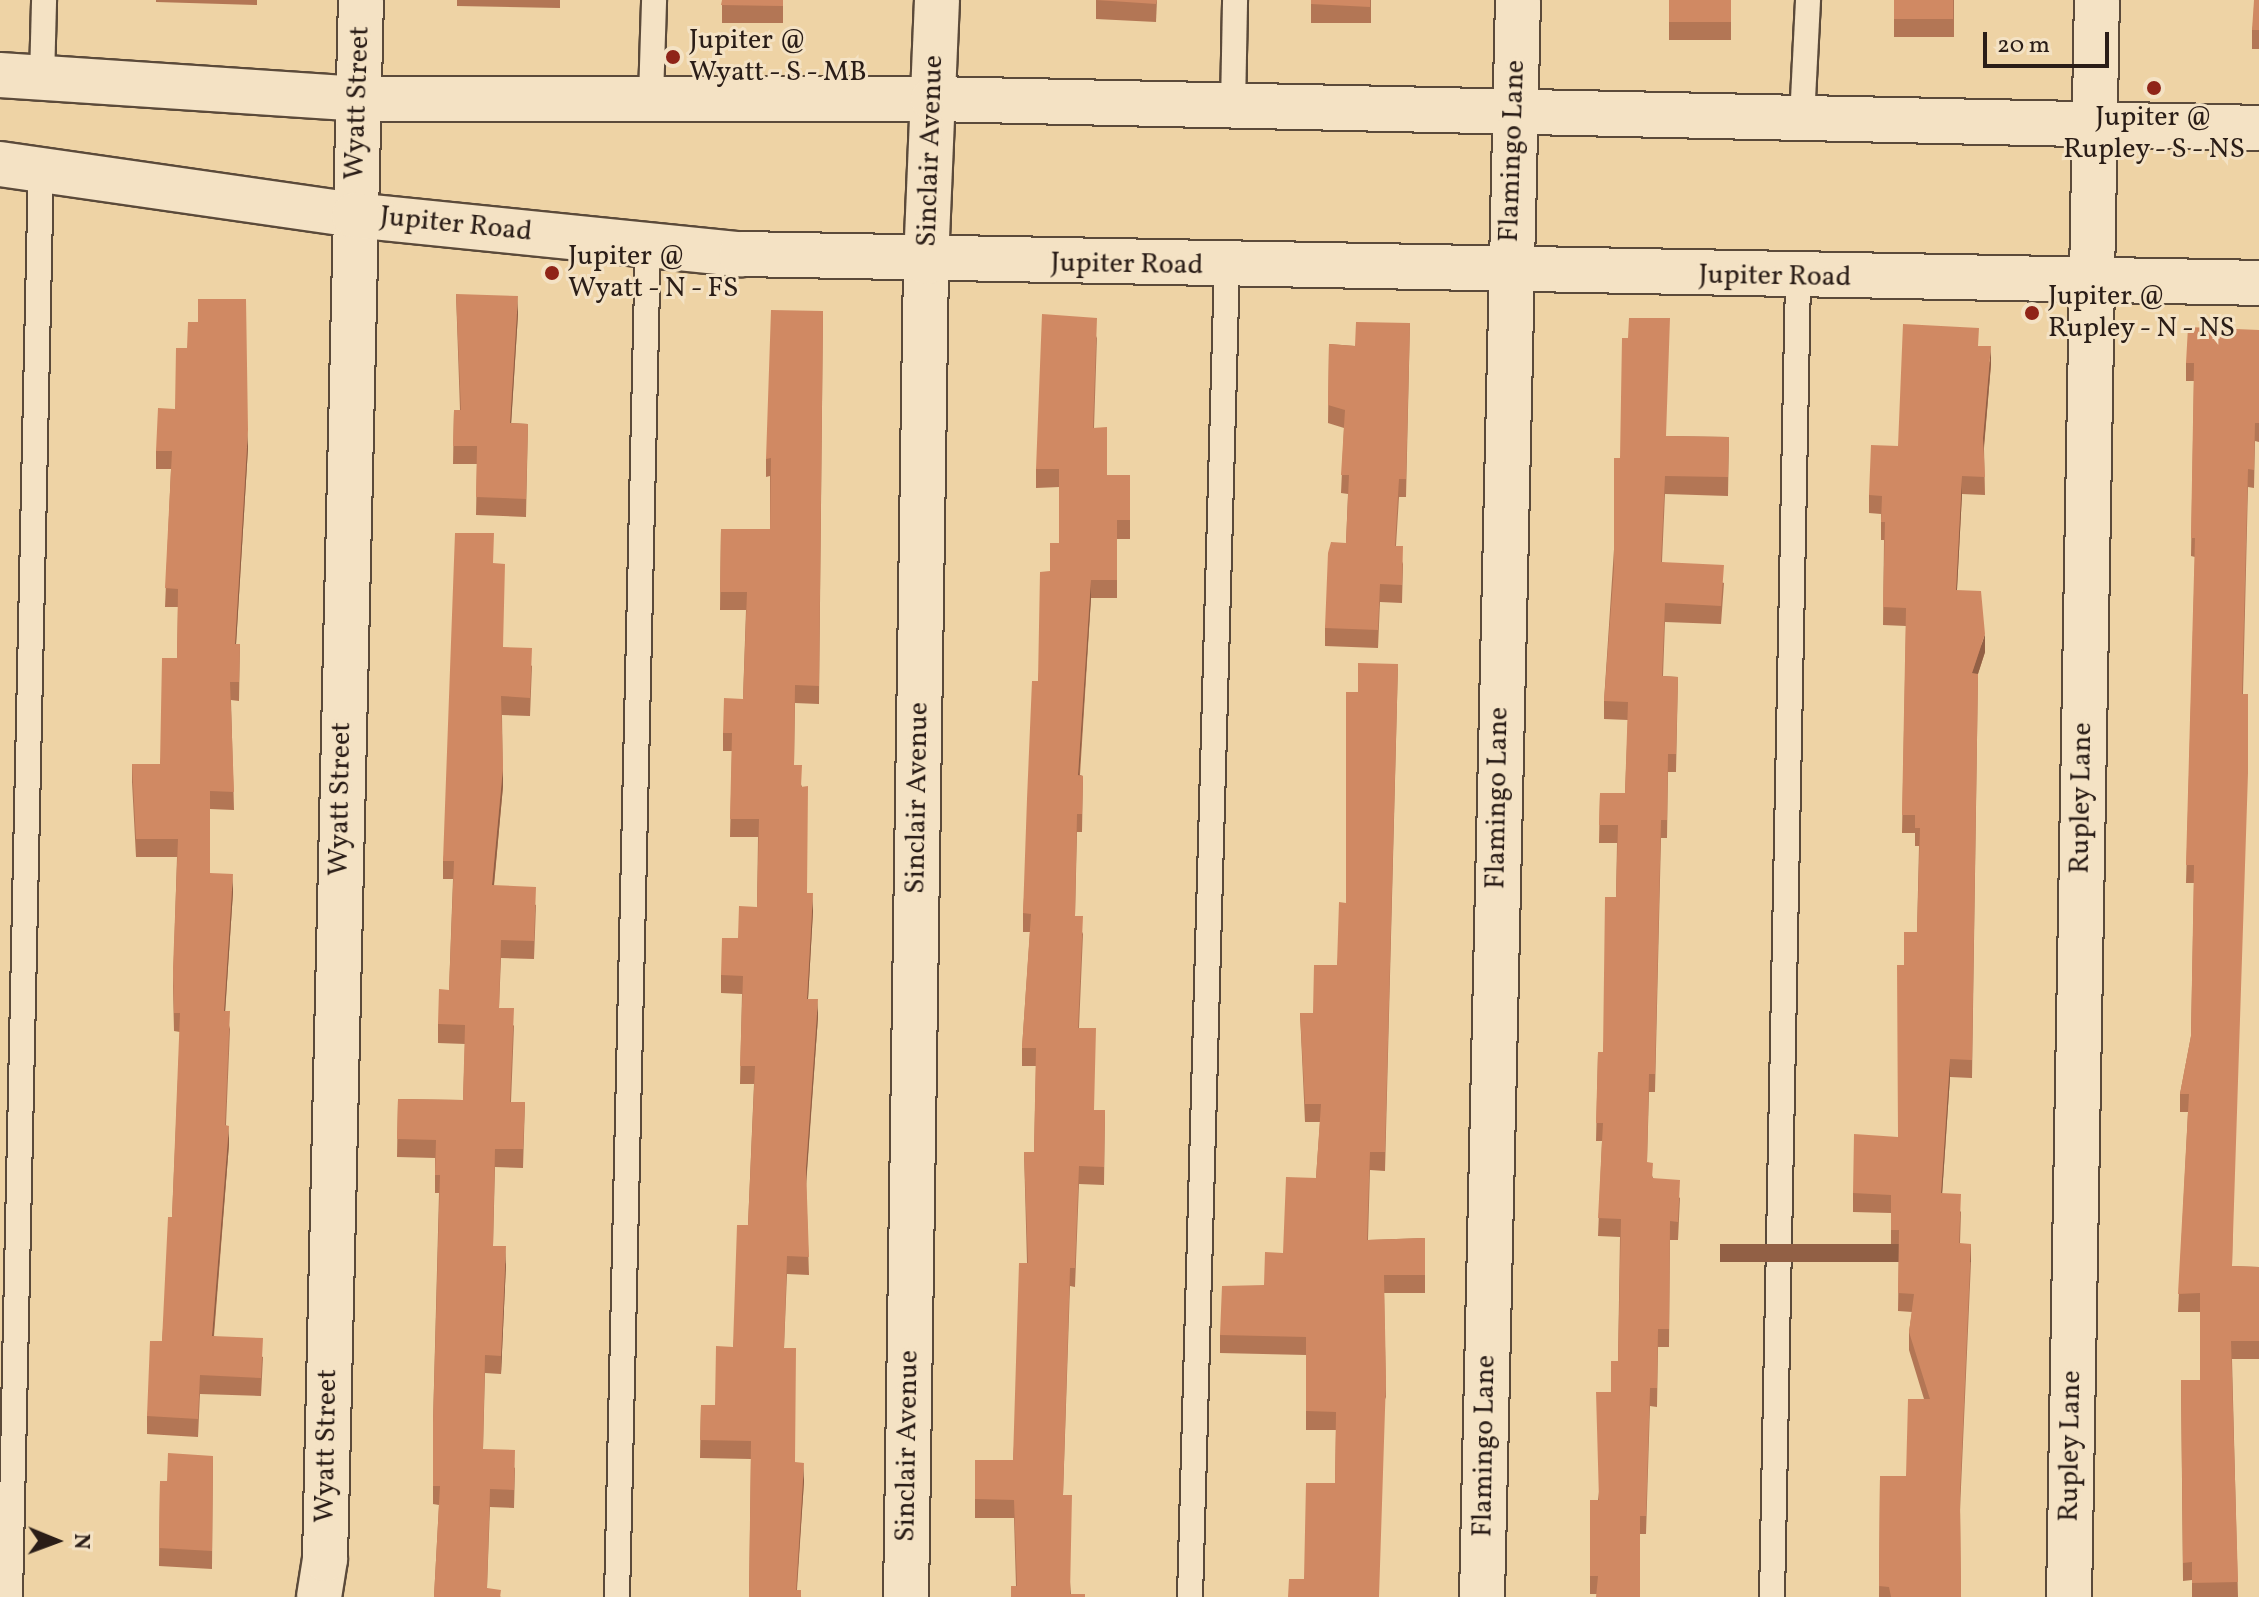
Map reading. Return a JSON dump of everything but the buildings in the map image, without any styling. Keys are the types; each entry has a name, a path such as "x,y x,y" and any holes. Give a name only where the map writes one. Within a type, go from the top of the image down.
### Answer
{"street":[{"name":"Wyatt Street","path":"319,1597 325,1559 361,0"},
{"name":"Sinclair Avenue","path":"906,1597 926,262 937,0"},
{"name":"Flamingo Lane","path":"1482,1597 1509,273 1518,0"},
{"name":"Rupley Lane","path":"2069,1597 2097,0"},
{"path":"21,77 359,99 933,99 2259,128"},
{"name":"Jupiter Road","path":"20,166 354,215 741,254 926,262 2259,283"}],"lane":[{"path":"21,77 44,0"},
{"path":"651,98 654,0"},
{"path":"1233,107 1235,0"},
{"path":"1802,119 1808,0"},
{"path":"10,1597 20,166"},
{"path":"617,1597 648,244"},
{"path":"1190,1597 1227,267"},
{"path":"1772,1597 1798,278"}],"place":[{"name":"Jupiter @ Wyatt - S - MB","path":"673,57"},
{"name":"Jupiter @ Rupley - S - NS","path":"2154,88"},
{"name":"Jupiter @ Wyatt - N - FS","path":"552,273"},
{"name":"Jupiter @ Rupley - N - NS","path":"2032,313"}]}
